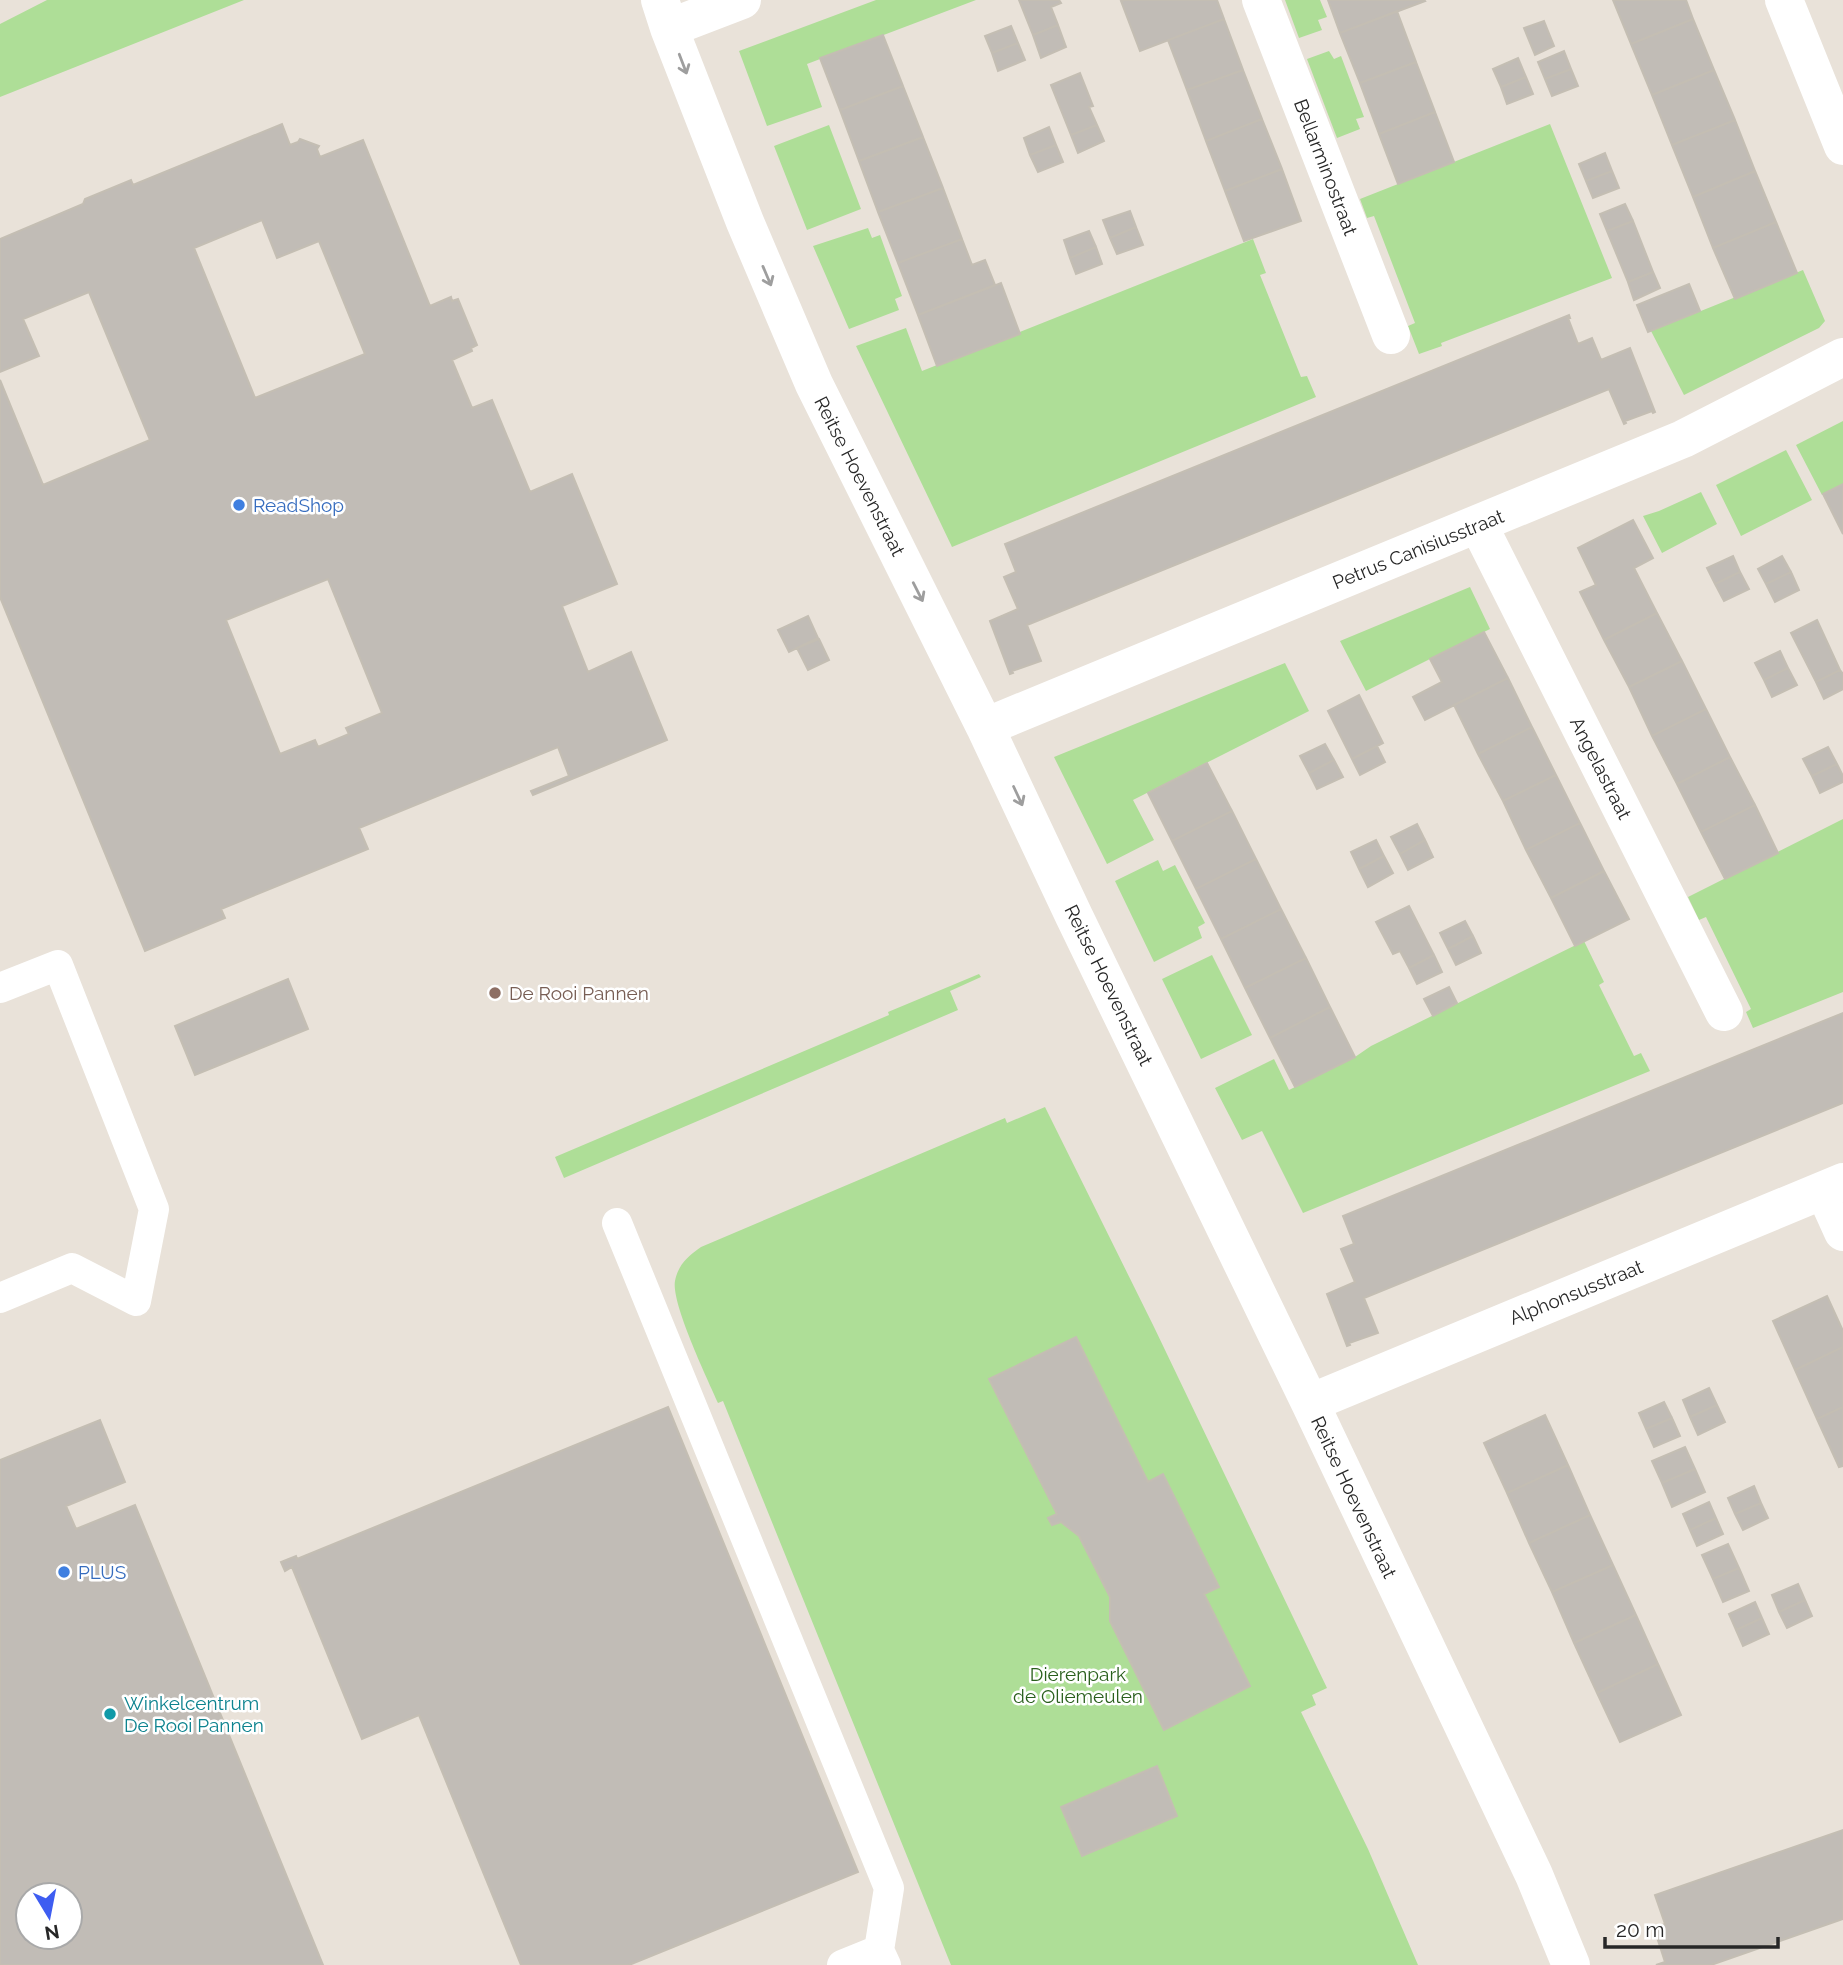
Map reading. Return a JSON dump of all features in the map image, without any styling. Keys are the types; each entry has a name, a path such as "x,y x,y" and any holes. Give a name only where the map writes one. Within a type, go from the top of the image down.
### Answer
{"street":[{"path":"665,14 742,0"},
{"name":"Bellarminostraat","path":"1261,0 1391,335"},
{"path":"1784,0 1843,146"},
{"name":"Reitse Hoevenstraat","path":"665,14 744,222 814,384 985,727 1310,1403 1534,1875 1571,1965"},
{"name":"Petrus Canisiusstraat","path":"985,727 1683,439 1843,357"},
{"name":"Angelastraat","path":"1478,524 1724,1012"},
{"path":"1834,1186 1843,1232"},
{"name":"Alphonsusstraat","path":"1310,1403 1834,1186"}],"lane":[{"path":"0,988 58,965 154,1209 136,1301 72,1268 0,1298"},
{"path":"617,1223 889,1888 883,1958 842,1965"}],"green space":[{"path":"47,0 244,0 0,97 0,24"},
{"path":"876,0 976,0 807,64 822,107 767,126 739,51"},
{"path":"1285,0 1320,0 1327,17 1318,20 1322,30 1299,38"},
{"path":"1329,51 1334,59 1341,56 1364,117 1356,119 1360,129 1337,138 1307,59"},
{"path":"1550,124 1612,278 1441,343 1442,346 1419,354 1408,326 1415,323 1374,216 1367,218 1360,199"},
{"path":"829,125 861,209 807,230 774,146"},
{"path":"868,228 872,238 880,235 902,296 895,299 899,310 849,329 813,246"},
{"path":"1253,239 1266,273 1260,275 1301,377 1307,376 1316,397 952,547 856,346 906,328 922,371"},
{"path":"1803,270 1825,321 1819,328 1684,395 1651,331"},
{"path":"1843,421 1843,484 1822,495 1796,445"},
{"path":"1786,450 1812,500 1741,536 1716,485"},
{"path":"1701,492 1717,524 1662,553 1643,516"},
{"path":"1470,587 1490,629 1366,691 1340,641"},
{"path":"1285,663 1309,711 1133,800 1154,840 1107,864 1054,757"},
{"path":"1843,819 1843,992 1753,1028 1746,1012 1751,1009 1706,917 1699,920 1688,897"},
{"path":"1158,860 1163,871 1175,865 1205,923 1198,927 1202,938 1154,962 1115,881"},
{"path":"1584,941 1604,982 1599,985 1634,1056 1641,1053 1650,1071 1303,1213 1262,1131 1242,1140 1215,1088 1274,1059 1289,1090 1355,1057 1371,1046"},
{"path":"1212,955 1252,1035 1201,1059 1162,979"},
{"path":"979,974 981,977 950,991 958,1010 564,1178 555,1157"},
{"name":"Dierenpark de Oliemeulen","path":"1045,1107 1327,1688 1312,1695 1316,1705 1301,1712 1368,1849 1418,1965 951,1965 723,1401 718,1403 691,1341 678,1306 675,1281 684,1261 701,1247 1005,1118 1007,1123"}],"building":[{"path":"1019,0 1059,0 1061,3 1051,7 1058,25 1033,35"},
{"path":"1217,0 1224,19 1140,51 1121,1"},
{"path":"1328,0 1424,0 1425,1 1340,33"},
{"path":"1613,0 1686,0 1693,19 1631,44"},
{"path":"1397,11 1416,62 1360,83 1340,33"},
{"path":"1224,19 1243,70 1187,90 1168,40"},
{"path":"1693,19 1714,70 1652,95 1631,44"},
{"path":"1544,21 1554,46 1535,55 1524,28"},
{"path":"1058,25 1066,47 1041,58 1033,35"},
{"path":"1011,26 1018,43 992,53 985,36"},
{"path":"883,35 903,86 840,110 820,58"},
{"path":"1018,43 1025,60 998,71 992,53"},
{"path":"1564,51 1571,69 1545,79 1538,62"},
{"path":"1518,58 1526,77 1501,87 1493,69"},
{"path":"1416,62 1435,112 1379,134 1360,83"},
{"path":"1571,69 1578,86 1552,96 1545,79"},
{"path":"1243,70 1262,119 1206,141 1187,90"},
{"path":"1714,70 1735,120 1672,145 1652,95"},
{"path":"1080,73 1093,106 1089,107 1097,125 1071,135 1051,85"},
{"path":"1526,77 1533,94 1507,104 1501,87"},
{"path":"903,86 923,137 859,161 840,110"},
{"path":"1435,112 1454,162 1398,184 1379,134"},
{"path":"1262,119 1282,169 1225,191 1206,141"},
{"path":"1735,120 1755,171 1693,197 1672,145"},
{"path":"282,124 290,145 300,139 319,146 317,149 320,157 363,140 430,306 451,297 452,301 458,299 477,345 471,348 472,351 452,360 472,408 492,400 530,492 572,474 617,584 562,606 588,672 631,652 667,740 533,795 531,791 569,776 558,747 359,828 368,849 221,909 225,918 145,951 0,597 0,380 43,485 150,440 89,292 23,319 39,356 0,372 0,239 83,204 85,199 131,180 133,185","holes":["262,220 277,258 319,241 365,354 255,398 194,248","328,579 382,713 346,728 349,734 318,747 315,740 280,754 226,620"]},
{"path":"1097,125 1104,141 1078,153 1071,135"},
{"path":"1049,127 1056,145 1030,155 1024,138"},
{"path":"923,137 943,188 878,212 859,161"},
{"path":"1056,145 1063,162 1038,172 1030,155"},
{"path":"1605,153 1612,171 1586,181 1579,164"},
{"path":"1282,169 1301,221 1244,241 1225,191"},
{"path":"1612,171 1619,188 1593,198 1586,181"},
{"path":"1755,171 1776,222 1713,248 1693,197"},
{"path":"943,188 962,239 898,263 878,212"},
{"path":"1625,204 1633,221 1607,231 1600,214"},
{"path":"1130,211 1136,227 1110,238 1103,220"},
{"path":"1633,221 1653,272 1628,282 1607,231"},
{"path":"1776,222 1797,273 1735,299 1713,248"},
{"path":"1136,227 1143,245 1117,254 1110,238"},
{"path":"1089,231 1096,247 1070,258 1064,240"},
{"path":"962,239 972,265 985,260 995,285 918,315 898,263"},
{"path":"1096,247 1102,264 1076,274 1070,258"},
{"path":"1653,272 1660,288 1634,300 1628,282"},
{"path":"1001,283 1020,334 937,366 918,315"},
{"path":"1689,284 1700,311 1648,332 1637,305"},
{"path":"1569,315 1578,344 1592,338 1601,360 1630,348 1655,412 1625,421 1624,424 1609,389 1027,625 1041,661 1010,674 990,621 1018,609 1004,577 1016,572 1005,544"},
{"path":"1843,484 1843,534 1823,494"},
{"path":"1633,520 1653,558 1634,568 1657,613 1604,640 1580,592 1596,585 1578,548"},
{"path":"1733,556 1740,572 1715,584 1707,568"},
{"path":"1782,556 1791,572 1766,584 1758,569"},
{"path":"1740,572 1749,589 1724,601 1715,584"},
{"path":"1791,572 1799,590 1775,602 1766,584"},
{"path":"1657,613 1682,661 1629,687 1604,640"},
{"path":"808,616 818,638 789,652 778,630"},
{"path":"1817,620 1840,670 1816,682 1791,633"},
{"path":"1484,632 1508,678 1425,720 1413,697 1442,682 1430,659"},
{"path":"819,639 829,660 808,670 797,648"},
{"path":"1780,651 1788,668 1764,680 1755,663"},
{"path":"1682,661 1706,709 1652,736 1629,687"},
{"path":"1788,668 1797,685 1772,697 1764,680"},
{"path":"1840,670 1843,674 1843,689 1824,699 1816,682"},
{"path":"1508,678 1532,727 1478,754 1454,705"},
{"path":"1359,695 1383,743 1352,759 1328,711"},
{"path":"1706,709 1730,757 1677,784 1652,736"},
{"path":"1532,727 1556,775 1503,801 1478,754"},
{"path":"1325,744 1334,760 1309,773 1300,756"},
{"path":"1377,746 1385,762 1360,775 1352,759"},
{"path":"1828,747 1837,764 1812,776 1803,759"},
{"path":"1730,757 1755,805 1701,832 1677,784"},
{"path":"1334,760 1343,777 1317,789 1309,773"},
{"path":"1207,763 1232,811 1172,841 1148,793"},
{"path":"1837,764 1843,782 1820,793 1812,776"},
{"path":"1556,775 1580,823 1526,850 1503,801"},
{"path":"1755,805 1778,853 1725,879 1701,832"},
{"path":"1232,811 1256,859 1196,889 1172,841"},
{"path":"1580,823 1604,871 1551,898 1526,850"},
{"path":"1417,824 1425,840 1400,854 1391,837"},
{"path":"1376,840 1384,856 1359,869 1351,852"},
{"path":"1425,840 1433,857 1408,870 1400,854"},
{"path":"1384,856 1393,873 1368,887 1359,869"},
{"path":"1256,859 1281,909 1221,939 1196,889"},
{"path":"1604,871 1629,919 1575,946 1551,898"},
{"path":"1409,906 1434,955 1409,968 1400,951 1393,954 1376,922"},
{"path":"1281,909 1306,958 1245,988 1221,939"},
{"path":"1465,921 1473,936 1448,949 1440,933"},
{"path":"1473,936 1481,953 1456,965 1448,949"},
{"path":"1434,955 1442,972 1417,984 1409,968"},
{"path":"1306,958 1330,1007 1270,1038 1245,988"},
{"path":"288,979 308,1029 195,1075 175,1026"},
{"path":"1449,987 1457,1003 1433,1016 1424,999"},
{"path":"1330,1007 1355,1057 1295,1087 1270,1038"},
{"path":"1843,1013 1843,1103 1364,1298 1378,1333 1347,1346 1327,1294 1355,1282 1341,1249 1354,1244 1343,1216"},
{"path":"1827,1296 1843,1331 1843,1347 1795,1370 1773,1321"},
{"path":"1076,1337 1148,1482 1163,1474 1219,1587 1204,1594 1250,1686 1164,1730 1110,1621 1110,1597 1079,1536 1061,1522 1052,1525 1048,1518 1057,1514 989,1379"},
{"path":"1843,1347 1843,1407 1817,1419 1795,1370"},
{"path":"1709,1388 1717,1405 1690,1417 1683,1400"},
{"path":"1664,1402 1672,1418 1646,1429 1639,1413"},
{"path":"1717,1405 1725,1422 1698,1435 1690,1417"},
{"path":"668,1407 858,1872 629,1965 521,1965 419,1715 362,1739 292,1567 285,1571 281,1562 296,1556 297,1559"},
{"path":"1843,1407 1843,1466 1839,1467 1817,1419"},
{"path":"1545,1415 1568,1465 1507,1493 1484,1443"},
{"path":"1672,1418 1680,1436 1654,1447 1646,1429"},
{"name":"Winkelcentrum De Rooi Pannen","path":"100,1420 125,1482 66,1506 76,1529 135,1505 323,1965 0,1965 0,1460"},
{"path":"1685,1447 1695,1469 1662,1483 1652,1461"},
{"path":"1568,1465 1590,1515 1529,1543 1507,1493"},
{"path":"1695,1469 1705,1492 1672,1507 1662,1483"},
{"path":"1754,1486 1761,1503 1735,1514 1728,1498"},
{"path":"1709,1502 1716,1518 1690,1530 1683,1514"},
{"path":"1761,1503 1768,1518 1743,1530 1735,1514"},
{"path":"1590,1515 1613,1565 1552,1592 1529,1543"},
{"path":"1716,1518 1723,1534 1697,1546 1690,1530"},
{"path":"1728,1544 1739,1568 1713,1579 1702,1555"},
{"path":"1613,1565 1636,1615 1574,1643 1552,1592"},
{"path":"1739,1568 1749,1591 1723,1602 1713,1579"},
{"path":"1798,1584 1805,1600 1779,1612 1772,1595"},
{"path":"1805,1600 1812,1616 1787,1628 1779,1612"},
{"path":"1755,1602 1762,1618 1736,1630 1729,1614"},
{"path":"1636,1615 1658,1664 1597,1693 1574,1643"},
{"path":"1762,1618 1769,1634 1743,1646 1736,1630"},
{"path":"1658,1664 1681,1715 1620,1742 1597,1693"},
{"path":"1157,1766 1177,1816 1082,1856 1061,1807"},
{"path":"1843,1830 1843,1919 1711,1965 1656,1965 1665,1962 1654,1928 1665,1924 1655,1895"}],"place":[{"name":"ReadShop","path":"239,505"},
{"name":"De Rooi Pannen","path":"495,993"},
{"name":"PLUS","path":"64,1572"},
{"name":"Winkelcentrum De Rooi Pannen","path":"110,1714"}]}
